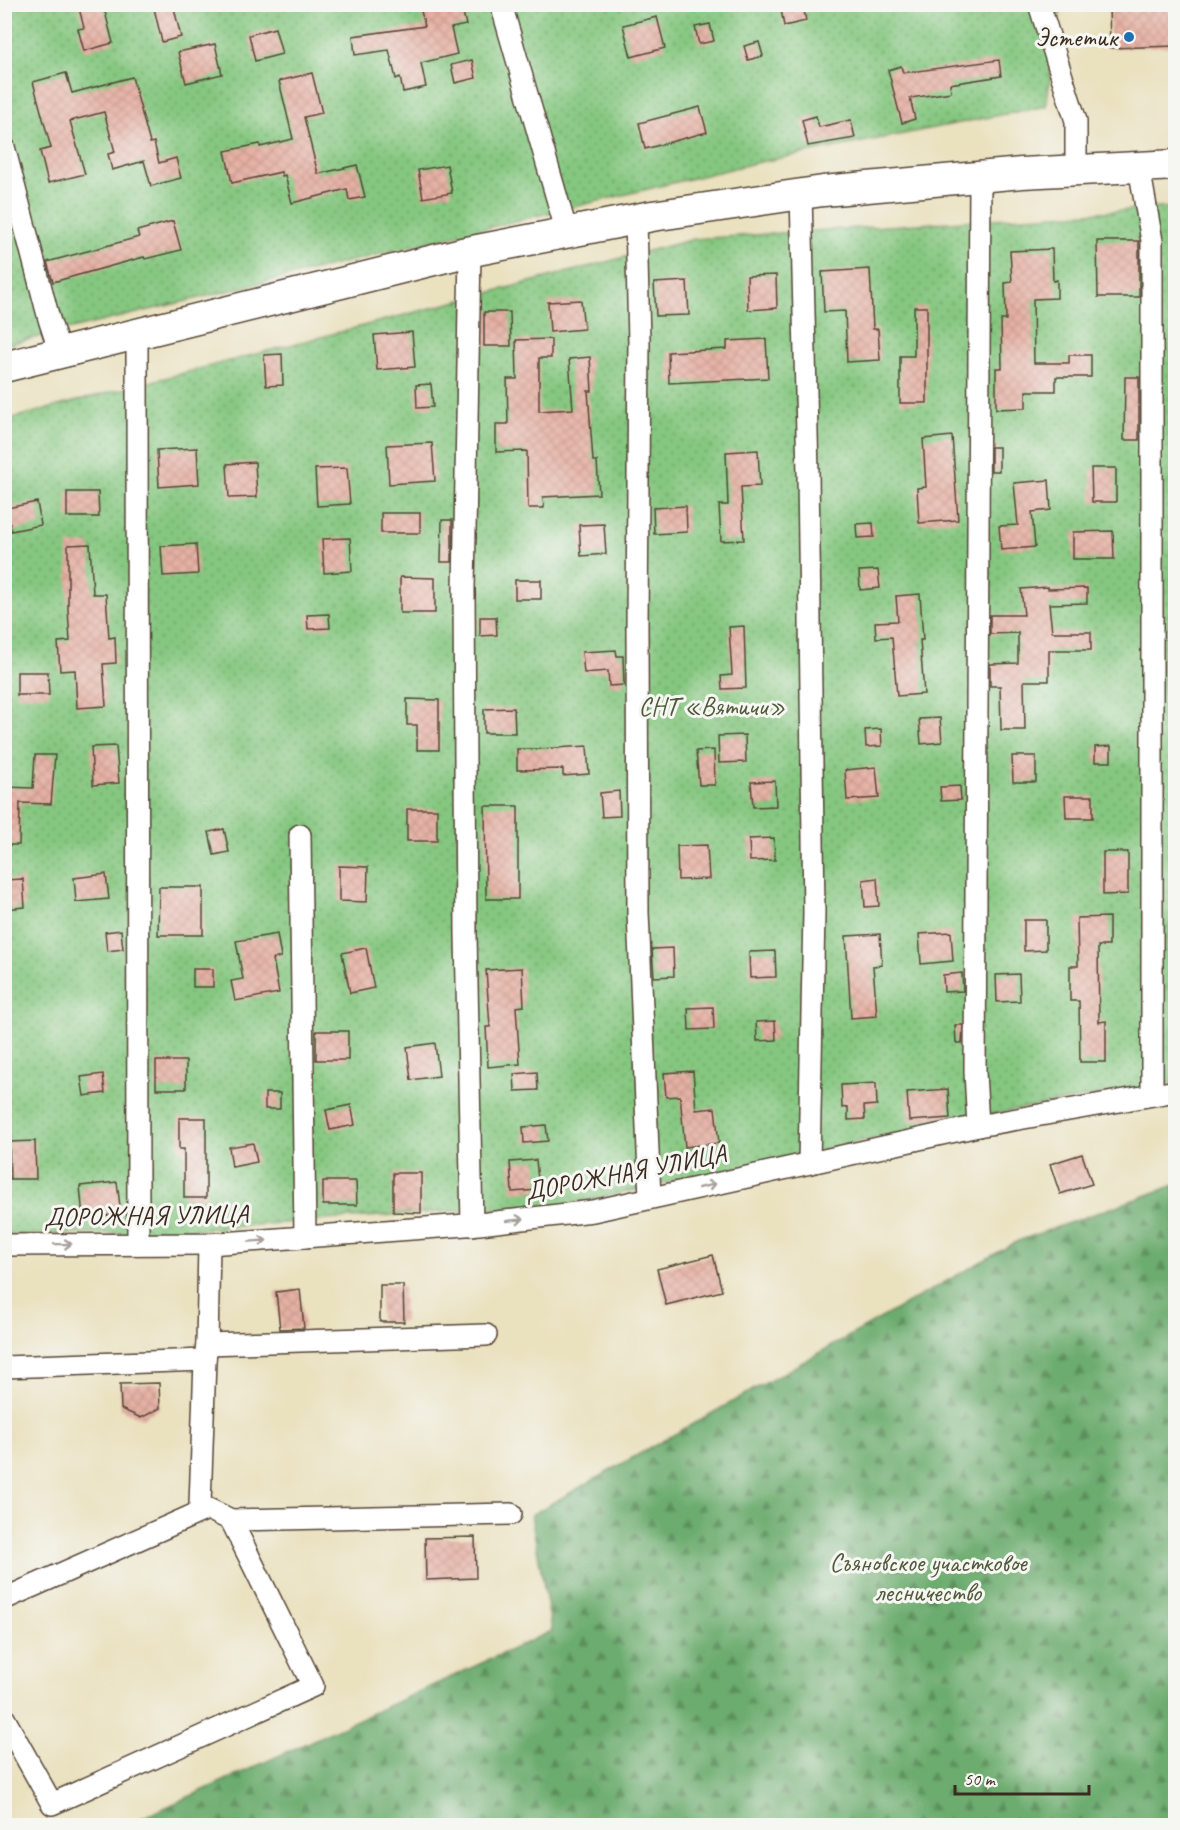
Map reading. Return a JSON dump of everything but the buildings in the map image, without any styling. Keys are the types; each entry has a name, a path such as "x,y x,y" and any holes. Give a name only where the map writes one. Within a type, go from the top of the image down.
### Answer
{"main road":[{"path":"4,367 470,251 636,219 801,194 980,177 1176,165"}],"street":[{"path":"501,4 567,232"},
{"path":"1039,4 1076,121 1076,170"},
{"path":"4,147 60,353"},
{"path":"1139,167 1152,241 1152,1095"},
{"path":"978,1126 975,1060 980,177"},
{"path":"801,194 808,472 813,888 809,1162"},
{"path":"636,219 639,342 638,912 650,1198"},
{"path":"470,251 464,589 466,935 472,1225"},
{"path":"137,333 138,1244"},
{"path":"300,835 305,1237"},
{"name":"ДОРОЖНАЯ УЛИЦА","path":"4,1245 209,1244 472,1225 593,1211 978,1126 1176,1091"},
{"path":"209,1244 200,1505 231,1520 511,1514"},
{"path":"4,1367 486,1335"},
{"path":"4,1599 207,1509"},
{"path":"4,1718 52,1804 313,1686 231,1520"}],"green space":[{"path":"4,5 1061,5 1046,106 755,163 5,345"},
{"name":"СНТ «Вятичи»","path":"1175,207 1175,1082 964,1119 560,1206 436,1212 144,1233 5,1235 5,420 694,239"},
{"name":"Съяновское участковое лесничество","path":"1175,1185 1175,1825 127,1825 552,1631 531,1515 1018,1241"}],"place":[{"name":"Эстетик","path":"1129,37"}]}
